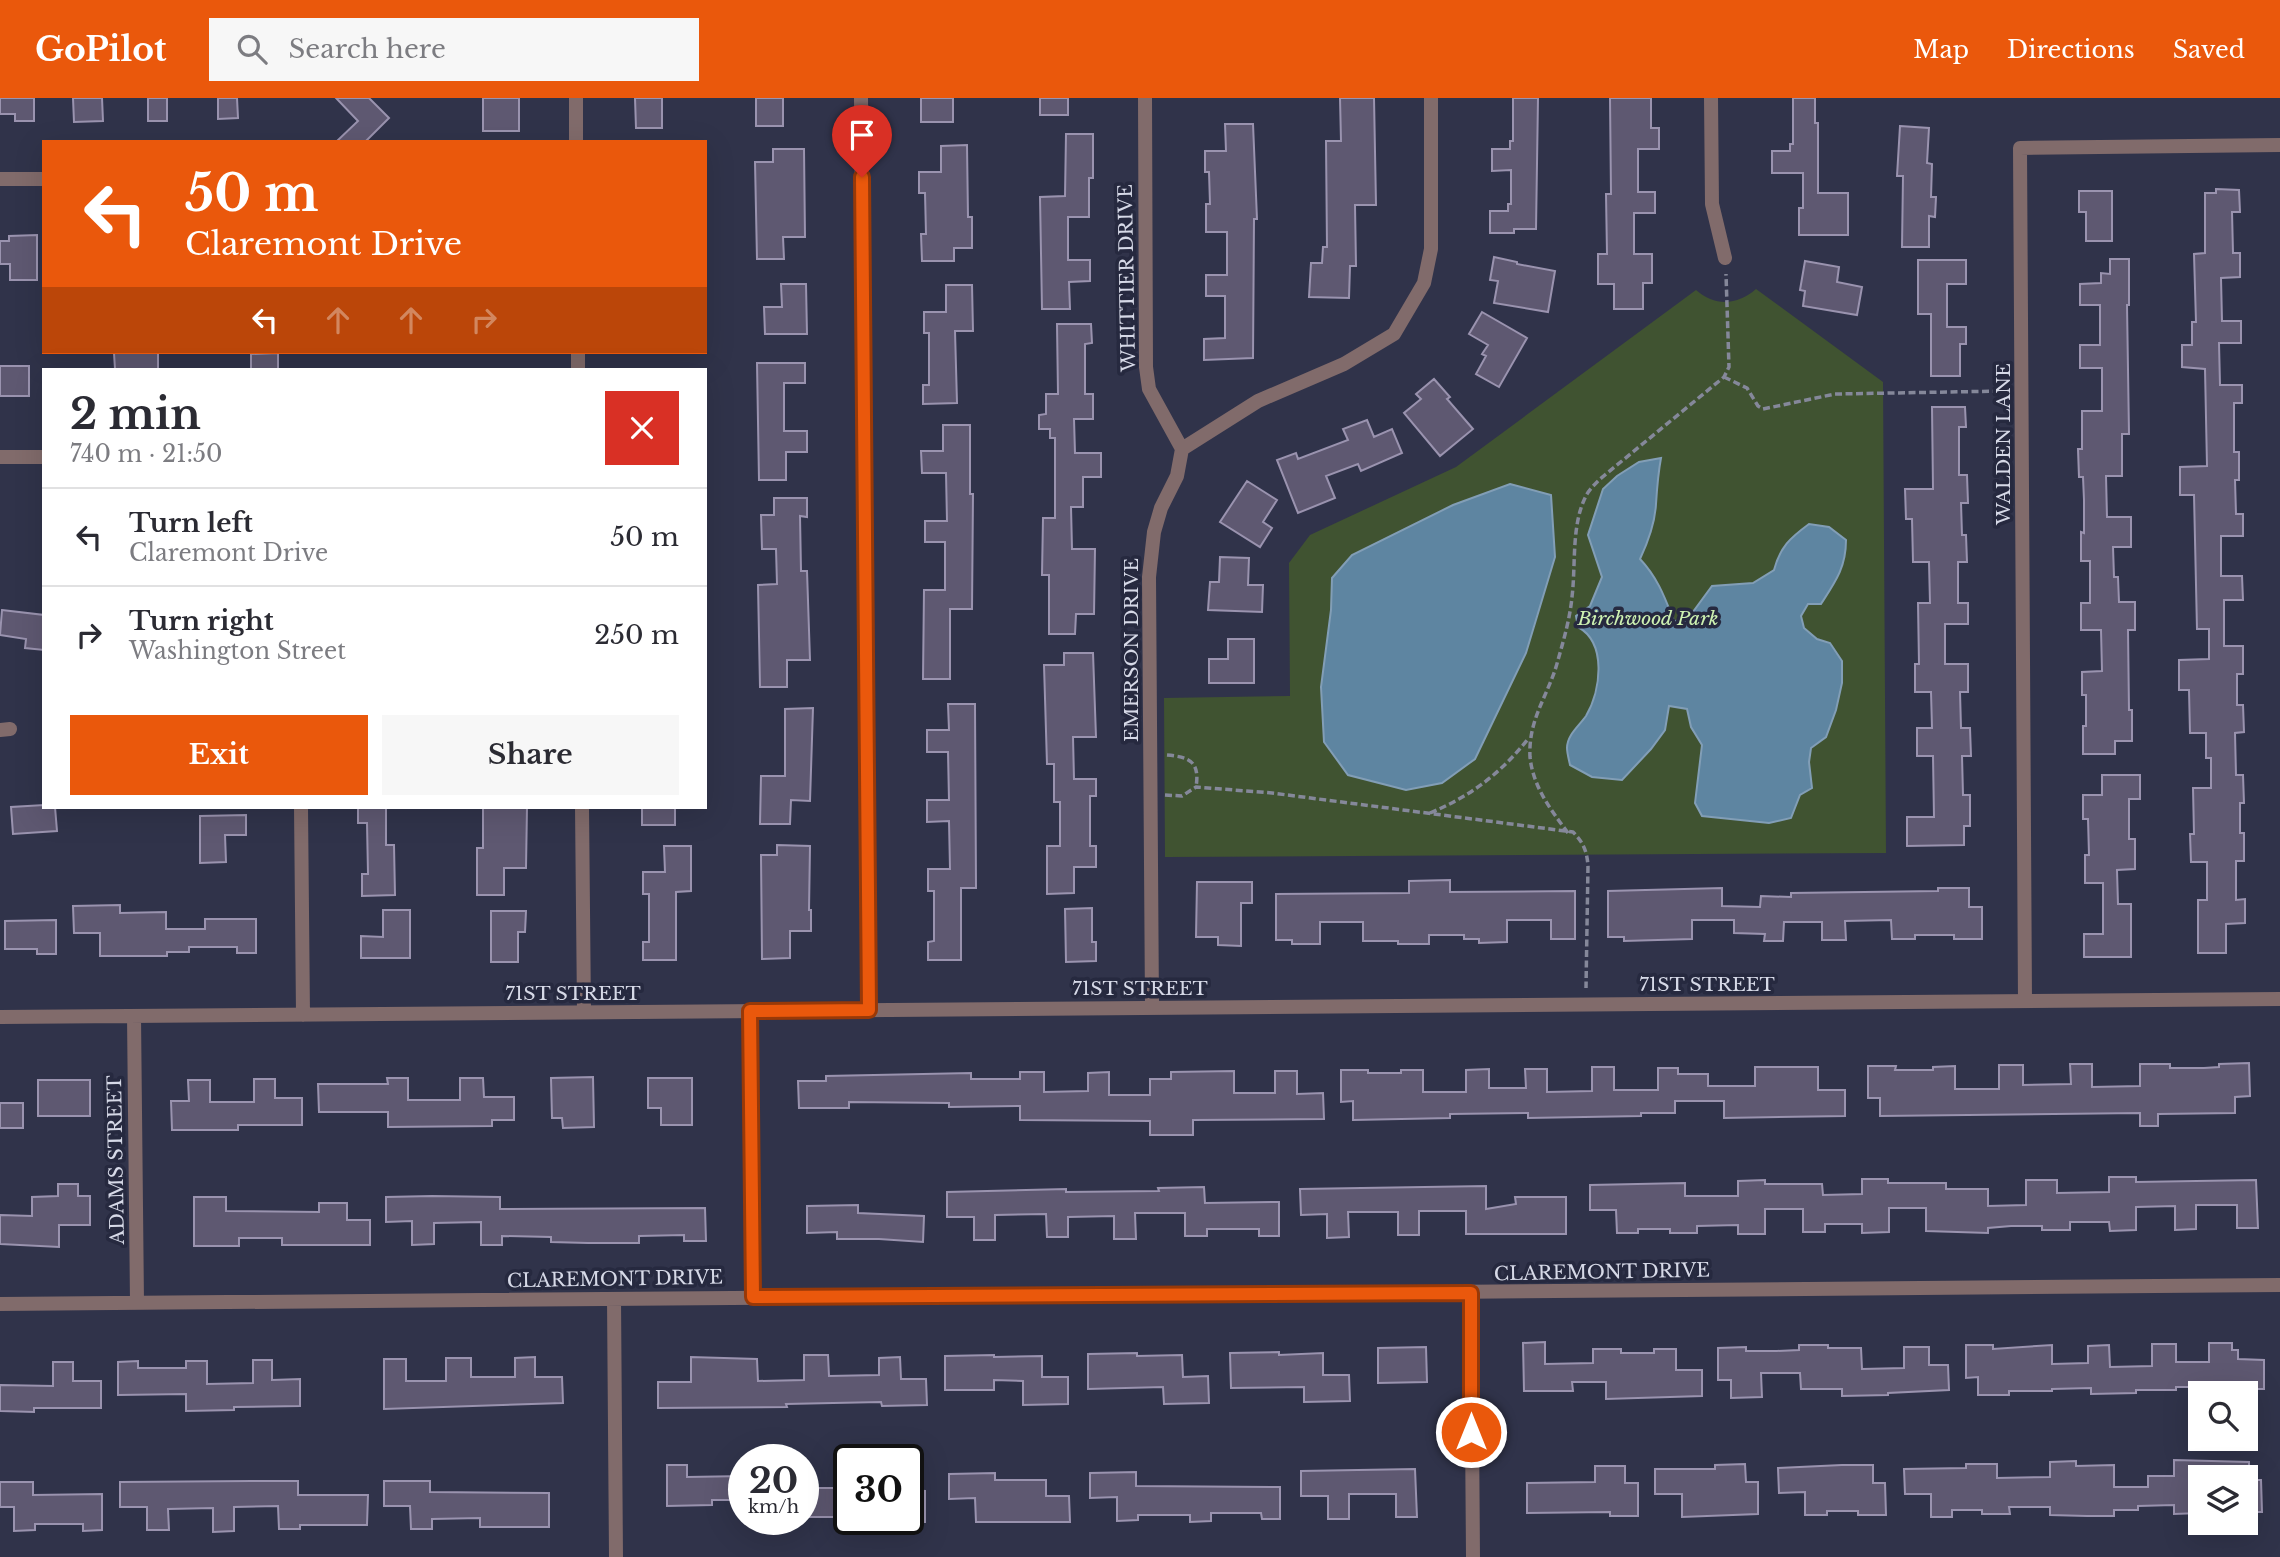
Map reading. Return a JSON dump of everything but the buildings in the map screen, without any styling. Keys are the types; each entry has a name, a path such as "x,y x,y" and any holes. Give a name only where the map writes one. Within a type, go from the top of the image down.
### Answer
{"street":[{"path":"576,98 576,140"},
{"path":"862,98 869,1010"},
{"name":"WHITTIER DRIVE","path":"1145,98 1146,367 1149,389 1182,449"},
{"path":"1182,449 1258,401 1344,365 1394,334 1418,296 1429,266 1431,98"},
{"path":"1711,98 1712,204 1726,258"},
{"name":"WALDEN LANE","path":"2025,1001 2020,148 2280,145"},
{"path":"0,179 42,178"},
{"name":"EMERSON DRIVE","path":"1152,1007 1149,577 1151,546 1161,508 1177,476 1182,449"},
{"path":"0,457 42,457"},
{"path":"301,809 303,1015"},
{"path":"582,809 584,1012"},
{"name":"71ST STREET","path":"0,1017 2280,999"},
{"path":"750,1011 753,1297"},
{"name":"ADAMS STREET","path":"134,1016 137,1303"},
{"name":"CLAREMONT DRIVE","path":"0,1304 2280,1285"},
{"path":"1471,1293 1473,1557"},
{"path":"614,1299 616,1557"}],"path":[{"path":"1568,833 1538,787 1531,761 1530,737 1566,631 1580,513 1587,495 1600,479 1724,377 1729,367 1726,258"},
{"path":"1724,377 1747,388 1763,409 1835,394 2022,390"},
{"path":"1428,814 1454,803 1483,785 1512,759 1530,737"},
{"path":"1151,754 1184,756 1198,773 1196,787"},
{"path":"1151,795 1182,796 1196,787 1272,793 1573,832 1582,841 1587,852 1586,1004"}],"green space":[{"name":"Birchwood Park","path":"1756,289 1883,382 1886,853 1165,857 1164,698 1290,696 1289,563 1310,535 1456,467 1696,290 1711,299 1726,302 1742,298"}],"water":[{"path":"1661,458 1654,518 1640,559 1656,581 1674,621 1687,620 1712,586 1753,583 1774,570 1779,555 1787,544 1809,524 1829,527 1846,540 1842,566 1831,588 1821,604 1808,604 1801,616 1804,628 1817,639 1830,643 1842,661 1842,683 1826,737 1811,748 1809,762 1812,788 1800,795 1791,818 1769,823 1702,816 1695,803 1702,745 1691,727 1687,709 1669,706 1665,730 1622,780 1592,777 1570,765 1568,743 1586,716 1598,681 1594,644 1578,627 1576,616 1590,606 1602,577 1588,535 1603,489 1639,462"},
{"path":"1510,484 1551,495 1555,557 1526,653 1475,759 1442,783 1406,790 1348,775 1324,742 1321,687 1331,610 1332,578 1352,555 1453,505"}],"route":[{"path":"862,177 869,1010 750,1011 753,1297 1471,1293 1471,1432"}]}
